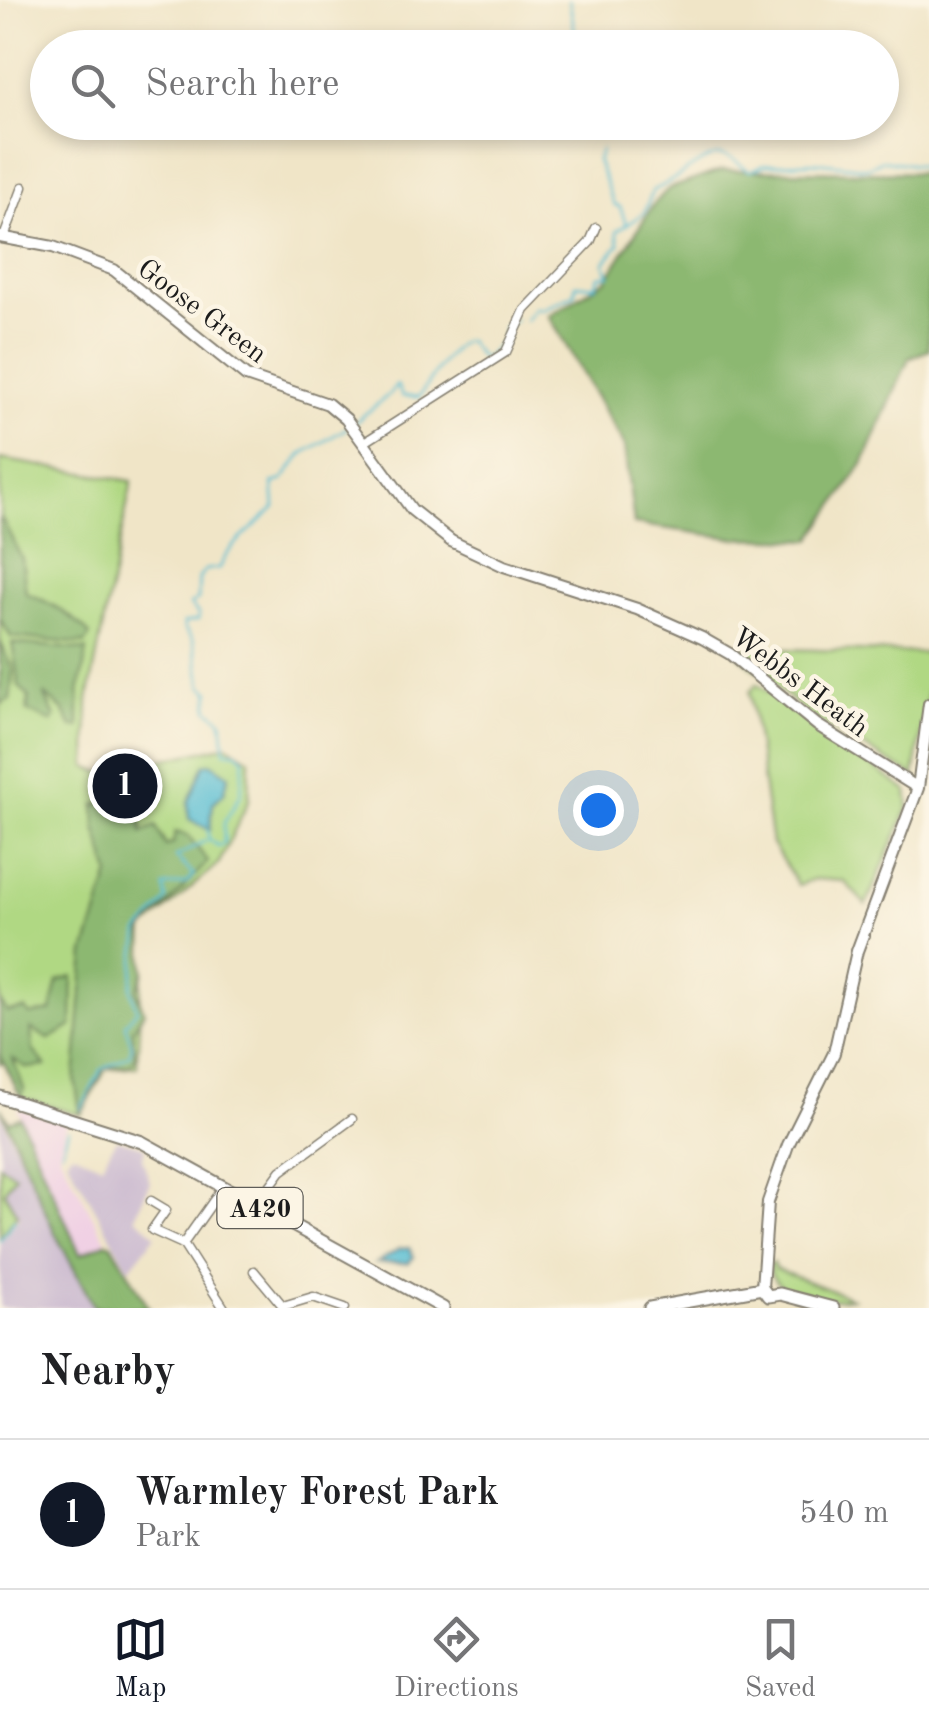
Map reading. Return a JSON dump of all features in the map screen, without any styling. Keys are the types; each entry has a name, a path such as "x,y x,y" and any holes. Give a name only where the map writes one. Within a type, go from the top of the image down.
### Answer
{"main road":[{"name":"A420","path":"0,1097 142,1142 444,1308"},
{"path":"650,1308 780,1294 832,1308"}],"street":[{"path":"2,237 23,187"},
{"path":"365,442 506,352 525,310 590,242 596,228"},
{"name":"Goose Green","path":"2,237 53,247 114,270 246,376 328,404 365,442"},
{"name":"Webbs Heath","path":"365,442 412,510 450,541 504,566 638,609 702,638 730,654 817,726 918,788"},
{"path":"765,1297 768,1202 776,1174 834,1054 857,950 918,788 929,704"},
{"path":"256,1205 281,1171 352,1119"},
{"path":"183,1244 224,1186"},
{"path":"152,1201 166,1210 152,1230 183,1244 224,1308"},
{"path":"254,1271 283,1306 313,1297 345,1308"}],"shaded area":[{"path":"17,1108 67,1122 59,1153 107,1242 80,1254"},
{"path":"0,1113 55,1233 95,1308 0,1308 0,1242 19,1217 3,1192 15,1175 0,1165"},
{"path":"116,1139 146,1147 142,1158 150,1182 135,1217 156,1235 129,1269 67,1159 72,1152 102,1165"}],"green space":[{"path":"722,170 929,173 929,350 909,358 863,464 811,540 732,538 634,524 624,445 549,316 607,279 653,205 668,189"},
{"path":"0,459 132,481 88,700 87,767 102,773 228,745 250,759 249,800 219,863 144,929 137,1066 106,1069 81,1115 21,1098 4,1063 0,1064"},
{"path":"0,515 22,559 26,593 76,622 90,635 85,644 11,637 0,619"},
{"path":"0,641 13,671 10,699 0,704"},
{"path":"12,643 87,650 79,693 79,727 72,727 63,710 44,694 55,717 52,722 27,711 29,697 19,686"},
{"path":"743,648 929,653 929,685 914,776 812,717 735,652"},
{"path":"757,684 907,791 909,806 866,905 844,881 815,879 798,885 772,844 750,692"},
{"path":"107,801 141,816 142,832 156,826 166,846 173,843 175,832 188,835 208,862 142,932 144,972 136,991 144,1012 133,1029 135,1059 130,1065 106,1067 80,1113 75,1079 85,953 110,874 96,828 95,805"},
{"path":"73,977 72,1026 49,1039 31,1029 33,1050 46,1066 27,1068 13,1059 24,1089 21,1098 0,1054 0,1001 7,1012 25,1009 30,1015 51,1011 58,981"},
{"path":"0,1107 9,1121 20,1117 80,1254 107,1242 112,1244 149,1308 95,1308 55,1233"},
{"path":"0,1165 15,1175 4,1192 17,1214 0,1238"},
{"path":"773,1263 775,1269 852,1298 814,1298 789,1290 771,1275 768,1264"}],"water":[{"path":"211,763 229,775 224,793 213,803 210,830 189,819 188,803 204,765"},
{"path":"409,1248 414,1257 408,1263 377,1263 399,1249"}],"waterway":[{"path":"569,0 575,30"},
{"path":"601,150 597,160 614,205 620,207 626,224"},
{"path":"526,320 535,308 543,309 575,294 576,284 595,286 599,276 610,275 604,263 619,244 617,231 644,213 653,190 706,159 726,156 750,171 764,165 817,162 868,168 882,160 929,167"},
{"path":"354,424 397,385 402,396 419,397 444,360 463,341 468,341 481,358 487,357 504,339 504,327 516,320"},
{"path":"209,839 218,846 224,844 224,823 241,794 244,758 236,751 225,751 222,720 208,709 210,692 202,686 193,640 184,628 184,623 198,620 199,615 190,604 198,600 199,578 205,570 220,568 236,544 275,507 273,483 283,480 302,454 347,428"},
{"path":"81,1109 101,1070 129,1055 132,1046 125,1024 137,1010 131,989 139,932 167,900 164,887 187,883 194,875 176,857 209,839 208,830"},
{"path":"62,1151 68,1130"},
{"path":"0,1240 15,1219"}],"place":[{"name":"Warmley Forest Park","path":"125,786"}]}
